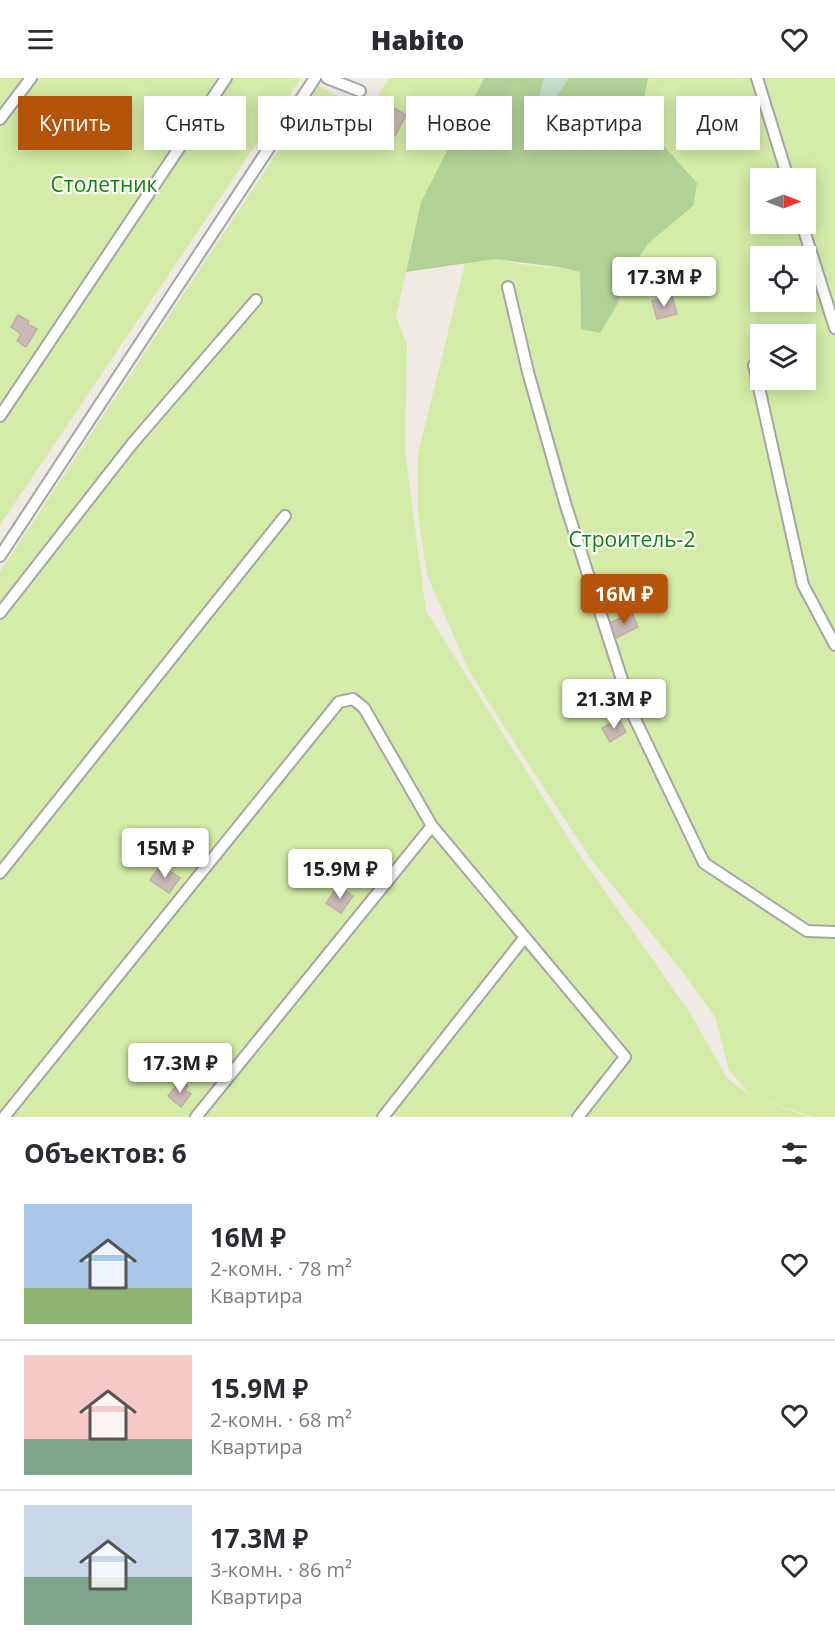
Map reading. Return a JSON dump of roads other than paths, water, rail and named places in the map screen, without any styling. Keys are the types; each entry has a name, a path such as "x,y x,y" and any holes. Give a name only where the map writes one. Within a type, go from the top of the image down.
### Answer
{"lane":[{"path":"0,119 31,78"},
{"path":"0,416 226,78"},
{"path":"0,556 315,78"},
{"path":"327,78 360,91"},
{"path":"757,78 785,168"},
{"path":"805,234 835,328"},
{"path":"508,287 528,372 566,506 634,717 704,863 807,932 835,932"},
{"path":"0,613 132,444 256,300"},
{"path":"760,390 803,585 835,645"},
{"path":"0,873 285,516"},
{"path":"4,1117 339,702 353,699 364,708 432,826 625,1057 578,1117"},
{"path":"196,1117 432,826"},
{"path":"383,1117 525,937"}],"park label":[{"name":"Столетник","path":"104,184"},
{"name":"Строитель-2","path":"632,539"}]}
